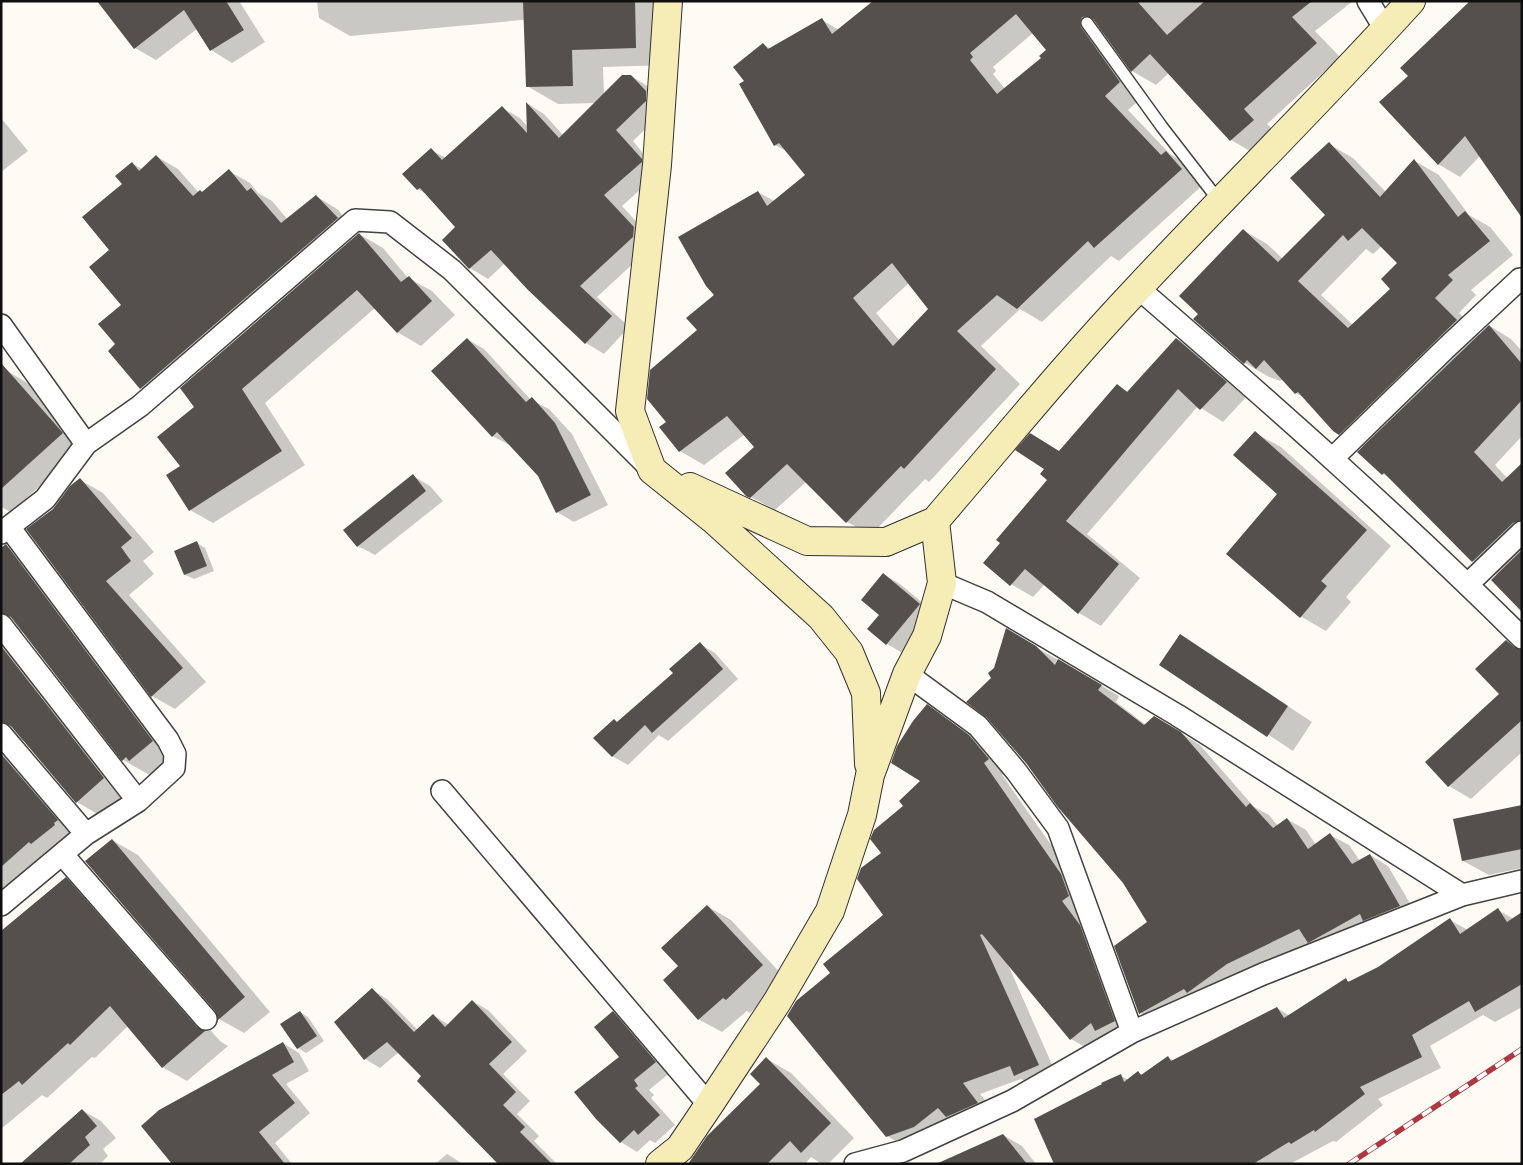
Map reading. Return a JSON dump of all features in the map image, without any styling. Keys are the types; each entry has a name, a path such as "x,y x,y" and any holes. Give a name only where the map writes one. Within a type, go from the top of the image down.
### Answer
{"main road":[{"path":"668,1 657,165 630,410 652,470 714,519 821,617 849,652 866,693 870,775"},
{"path":"652,470 807,541 886,542 935,521 1082,349 1411,1"},
{"path":"660,1164 680,1148 709,1105 777,1002 830,911 862,815 870,775 907,674 927,636 942,583 935,521"}],"street":[{"path":"1368,1 1385,29"},
{"path":"1,906 86,834 138,801 174,768 176,754 168,740 5,530 45,499 86,444 140,406 355,220 390,222 452,270 652,470"},
{"path":"1332,459 1520,279"},
{"path":"1138,288 1332,459 1468,584 1522,638"},
{"path":"1,325 86,444"},
{"path":"1468,584 1522,532"},
{"path":"942,583 987,602 1168,710 1462,895"},
{"path":"1,625 138,801"},
{"path":"907,674 978,726 1016,771 1058,828 1132,1032"},
{"path":"1,734 86,834"},
{"path":"442,791 709,1105"},
{"path":"62,854 206,1019"},
{"path":"854,1164 903,1152 1012,1101 1132,1032 1263,974 1462,895 1522,882"}],"lane":[{"path":"1087,22 1162,126 1221,203"}],"building":[{"path":"97,1 226,1 244,30 210,51 184,10 134,49"},
{"path":"523,1 635,1 636,48 572,50 573,86 526,87"},
{"path":"873,1 1137,1 1167,35 1205,1 1312,1 1292,17 1317,43 1244,109 1254,120 1230,141 1150,54 1131,72 1093,19 1087,16 1082,17 1081,27 1120,82 1105,96 1161,155 1166,151 1182,169 1094,248 1088,241 1017,309 997,295 957,331 996,369 904,469 901,466 846,523 787,464 750,498 746,496 725,473 754,447 727,416 679,452 659,427 666,422 647,399 650,370 697,330 686,318 714,295 706,286 678,237 758,191 767,206 805,175 779,143 774,146 739,84 744,81 733,67 763,43 768,49 822,18 832,34","holes":["1016,14 1046,50 1039,56 1041,58 997,94 970,60 973,57 970,53","892,263 928,309 893,346 853,298"]},
{"path":"1470,1 1522,1 1522,218 1465,136 1438,165 1379,102 1408,76 1400,68"},
{"path":"622,75 631,75 646,91 646,101 616,130 642,159 642,162 604,195 634,227 633,237 580,286 612,316 585,344 528,290 491,250 469,269 442,240 455,227 420,188 417,190 402,174 431,148 442,160 502,106 527,133 526,102 559,138"},
{"path":"1329,142 1380,197 1414,159 1458,217 1465,211 1490,241 1448,275 1453,280 1435,298 1457,320 1339,435 1333,431 1298,392 1295,394 1264,360 1256,369 1247,360 1244,364 1193,319 1198,314 1179,296 1243,229 1278,262 1325,215 1290,178","holes":["1362,228 1397,263 1381,279 1390,289 1348,328 1298,281 1343,235 1348,241"]},
{"path":"156,155 193,196 200,190 202,192 229,169 247,191 251,188 281,223 316,195 338,218 140,389 108,351 115,344 98,324 121,305 89,267 109,250 82,217 122,184 115,176 132,162 139,171"},
{"path":"359,233 401,282 409,276 432,301 397,333 357,290 242,389 282,451 189,511 166,475 180,466 157,437 194,407 180,388"},
{"path":"1489,325 1522,364 1522,400 1474,452 1502,482 1522,463 1522,520 1513,523 1472,562 1384,473 1382,475 1357,452"},
{"path":"467,338 526,402 532,397 555,423 591,495 556,513 538,476 497,432 492,437 431,371"},
{"path":"1176,338 1227,382 1200,410 1178,389 1066,521 1119,564 1078,614 1025,569 1010,586 983,563 1000,543 996,540 1047,480 1040,474 1044,469 1015,450 1030,433 1059,451 1117,384 1127,392"},
{"path":"1,363 63,433 1,489"},
{"path":"1255,431 1367,530 1321,581 1327,586 1300,618 1226,554 1277,494 1233,455"},
{"path":"413,474 426,491 357,547 343,530"},
{"path":"80,478 132,538 121,547 131,561 106,581 183,668 151,697 26,529 53,509 70,486"},
{"path":"197,541 207,566 184,575 174,551"},
{"path":"6,544 153,741 129,761 126,757 122,761 11,617 1,613 1,548"},
{"path":"1522,550 1522,612 1491,580"},
{"path":"883,573 920,604 886,645 867,629 879,615 861,600"},
{"path":"1006,628 1036,646 1055,665 1058,659 1102,685 1098,690 1144,725 1154,716 1181,732 1246,807 1250,803 1273,828 1287,818 1308,849 1330,833 1352,864 1370,854 1400,906 1363,921 1360,914 1308,943 1299,929 1227,964 1187,993 1184,989 1139,1014 1114,946 1147,922 1123,883 1057,806 1026,763 987,718 966,702 991,678 988,673 994,668"},
{"path":"1180,634 1288,706 1267,737 1159,665"},
{"path":"1506,640 1514,647 1522,650 1522,720 1448,787 1425,762 1499,694 1475,669"},
{"path":"700,642 723,669 652,733 645,725 612,757 593,738 614,719 617,722 673,673 669,669"},
{"path":"1,646 104,778 76,803 11,726 1,722"},
{"path":"927,704 969,735 989,759 984,763 1061,874 1069,896 1062,901 1080,925 1115,1021 1095,1031 1091,1023 1070,1040 982,934 980,935 1039,1065 1014,1076 1010,1066 963,1083 978,1103 946,1117 938,1108 914,1127 886,1137 787,1016 796,1001 830,973 823,964 883,915 857,879 861,868 881,853 870,839 874,830 903,806 899,801 920,781 891,763 897,746 913,721"},
{"path":"1,754 58,820 54,823 55,825 31,844 29,842 1,867"},
{"path":"1522,805 1522,849 1462,861 1453,819"},
{"path":"112,839 245,997 218,1020 215,1011 85,861"},
{"path":"66,877 197,1027 205,1031 162,1068 110,1006 70,1045 68,1043 22,1085 19,1081 1,1095 1,931"},
{"path":"707,905 763,965 726,1000 723,998 698,1020 663,980 678,966 661,948"},
{"path":"1498,908 1507,922 1522,912 1522,984 1475,1012 1469,1001 1412,1035 1422,1057 1360,1087 1365,1094 1315,1132 1314,1130 1291,1144 1289,1142 1253,1164 1054,1164 1034,1119 1121,1074 1124,1082 1138,1071 1141,1075 1168,1056 1171,1061 1277,1007 1284,1018 1346,978 1348,982 1378,967 1450,918 1460,934"},
{"path":"372,988 414,1032 433,1014 445,1027 472,1000 512,1042 489,1064 516,1092 503,1105 525,1127 520,1132 552,1164 498,1164 417,1081 421,1076 387,1042 364,1060 334,1022"},
{"path":"300,1011 317,1036 297,1049 280,1024"},
{"path":"613,1011 656,1062 634,1080 638,1086 635,1088 660,1115 638,1135 634,1130 620,1143 596,1119 574,1092 619,1057 594,1027"},
{"path":"283,1042 294,1062 272,1075 295,1103 259,1132 285,1164 172,1164 141,1126 159,1110"},
{"path":"766,1057 831,1123 801,1153 790,1141 767,1164 688,1164 707,1136 760,1084 750,1074"},
{"path":"82,1109 97,1126 85,1137 90,1145 69,1164 20,1164"},
{"path":"1003,1134 1027,1164 936,1164"}],"railway":[{"path":"1349,1164 1522,1049"}]}
